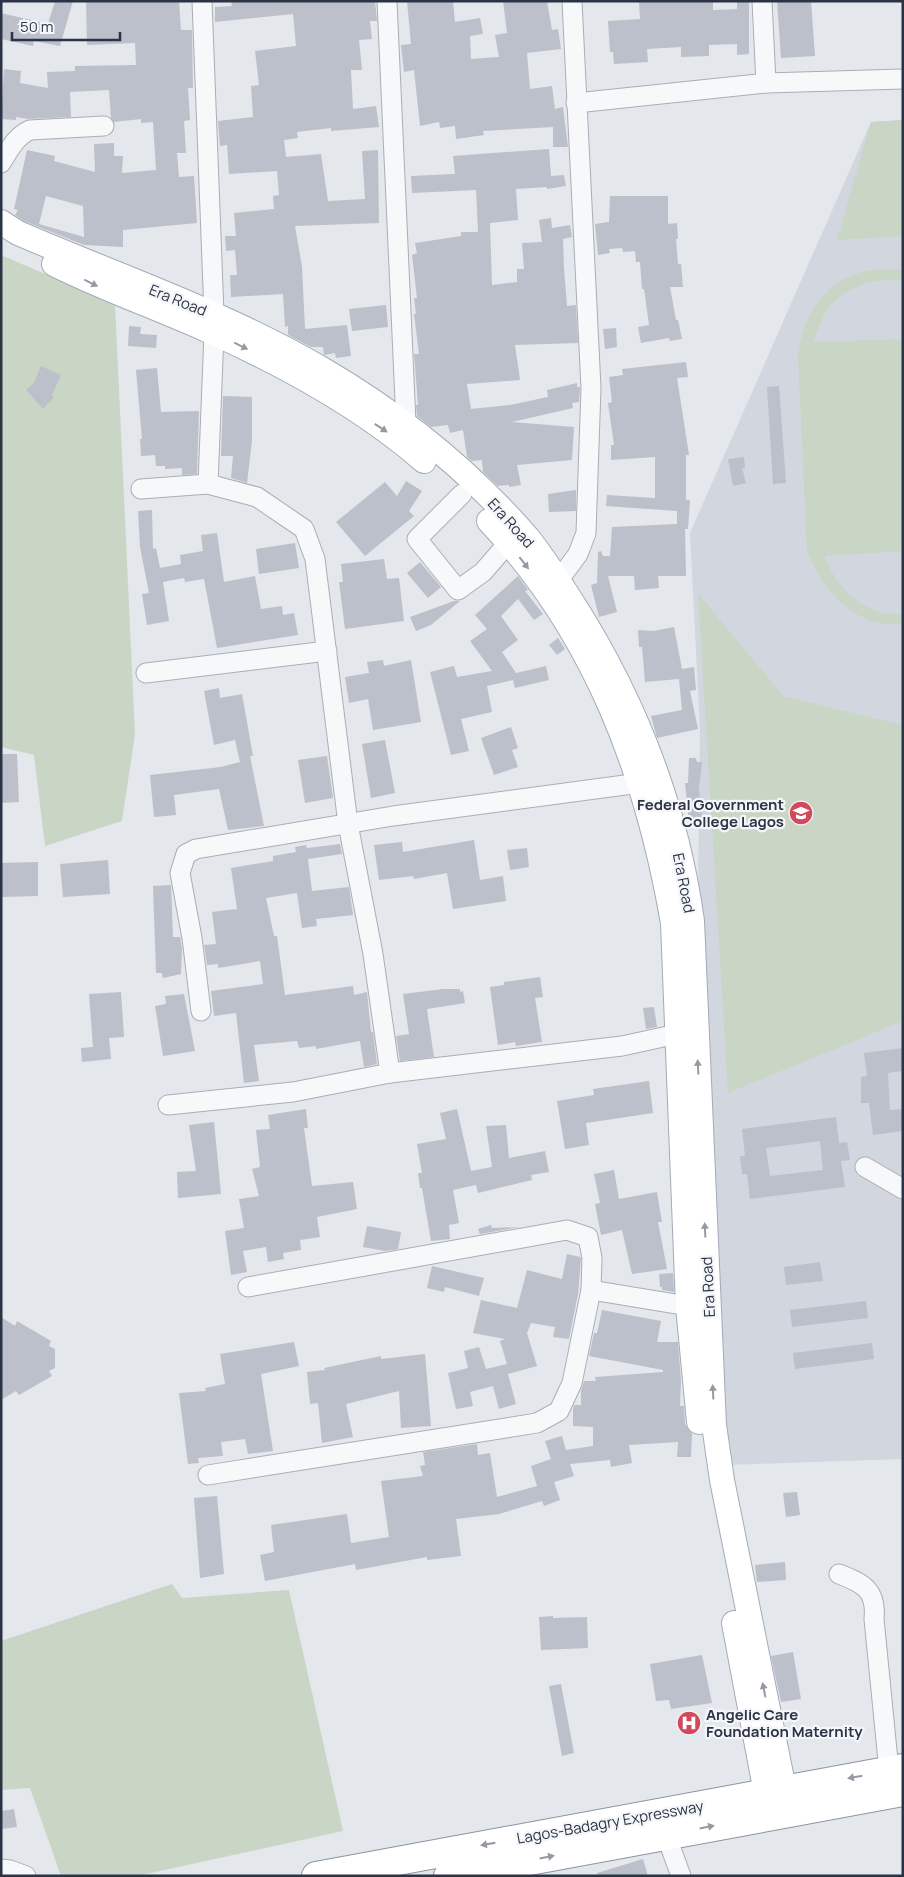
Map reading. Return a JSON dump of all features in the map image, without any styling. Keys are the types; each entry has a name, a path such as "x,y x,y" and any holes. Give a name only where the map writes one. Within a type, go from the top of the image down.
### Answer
{"highway":[{"name":"Lagos-Badagry Expressway","path":"316,1876 775,1791 898,1777"},
{"name":"Lagos-Badagry Expressway","path":"448,1876 666,1835 898,1777"}],"main road":[{"name":"Era Road","path":"1,222 26,236 214,324 322,369 406,423 468,477 528,539 599,644 609,682 632,710 670,814 687,885 692,931 714,1424 775,1791"},
{"path":"1,237 97,286 214,324 317,386 400,440 462,494 509,542 537,579 586,655 609,682 616,715 651,817 673,923 688,1306 699,1426 707,1480 775,1791"}],"street":[{"path":"202,1 214,324 208,484"},
{"path":"387,1 406,423"},
{"path":"558,581 578,554 586,533 590,388 572,1"},
{"path":"762,1 766,83"},
{"path":"576,103 766,83 903,79"},
{"path":"1,163 15,142 23,133 30,130 104,126"},
{"path":"141,489 208,484 257,498 304,529 315,559 348,824 373,954 390,1073"},
{"path":"462,494 417,539 458,590 483,572 509,542"},
{"path":"146,673 327,651"},
{"path":"201,1011 180,873 186,854 196,849 348,824 640,783"},
{"path":"168,1105 293,1092 390,1073 622,1046 677,1034"},
{"path":"865,1167 903,1190"},
{"path":"208,1474 537,1423 559,1411 572,1383 591,1290 592,1258 588,1237 567,1230 248,1288"},
{"path":"591,1290 688,1306"},
{"path":"839,1574 864,1584 876,1605 874,1619 898,1777"},
{"path":"666,1835 680,1876"},
{"path":"1,1869 26,1876"}],"shaded area":[{"name":"Federal Government College Lagos","path":"903,120 903,1459 726,1465 698,895 700,730 690,533 871,122"}],"green space":[{"path":"903,120 903,236 837,240 871,122"},
{"path":"1,255 115,304 135,734 122,821 45,846 34,755 1,747"},
{"path":"903,269 903,281 883,280 864,284 837,299 825,314 813,342 903,339 903,551 824,556 836,579 854,598 876,611 889,614 903,614 903,624 886,624 856,614 843,604 822,580 807,551 798,356 805,326 820,300 830,289 842,280 856,274 872,270"},
{"path":"698,593 783,696 903,725 903,1021 728,1093"},
{"path":"172,1584 182,1598 289,1590 343,1831 137,1876 61,1876 30,1788 1,1790 1,1641"}],"building":[{"path":"55,1 73,1 60,46 34,41 33,46 1,39 1,13 48,24"},
{"path":"86,1 179,1 181,30 192,30 193,88 188,88 190,120 184,121 186,153 177,153 179,177 194,176 197,223 123,230 123,247 84,245 24,221 15,215 18,210 14,209 27,150 55,156 54,161 95,172 94,144 114,143 114,156 123,156 122,173 156,170 153,122 141,123 141,119 114,122 111,118 109,90 70,92 71,117 28,119 16,117 16,120 1,119 4,69 21,71 20,83 48,88 47,72 75,71 75,66 136,65 135,43 87,45","holes":["46,196 83,206 84,237 39,224"]},
{"path":"231,1 375,1 377,21 370,21 372,39 359,40 362,70 351,70 353,109 376,106 379,127 331,131 331,128 297,132 298,138 284,140 286,157 321,154 328,201 365,199 362,151 378,150 379,223 295,226 302,267 305,329 347,325 351,356 336,358 335,353 324,355 323,347 311,347 288,335 288,326 285,327 283,294 231,297 230,275 237,275 235,250 226,251 225,236 236,236 234,213 274,209 273,196 279,195 277,171 229,174 227,145 220,146 218,121 253,117 251,86 259,85 255,51 296,46 293,14 215,22 215,7 232,6"},
{"path":"407,1 453,1 455,22 480,18 483,34 470,36 471,59 499,57 495,35 507,33 503,1 547,1 552,30 558,29 561,49 527,53 530,89 552,86 555,109 563,107 568,147 553,147 553,127 483,131 484,135 456,139 455,126 440,128 439,122 420,126 414,70 404,72 401,45 411,44"},
{"path":"639,1 713,1 713,10 737,9 737,1 749,1 749,54 737,55 737,44 709,45 709,56 681,57 681,47 647,49 648,62 614,64 613,52 610,52 608,21 640,19"},
{"path":"777,1 811,1 815,56 781,58"},
{"path":"549,149 551,176 564,175 566,186 547,189 547,187 516,189 518,220 490,223 492,285 517,282 517,269 524,269 522,243 542,242 539,220 551,218 552,228 570,225 572,237 563,239 564,268 567,306 576,305 578,343 515,345 520,380 467,384 471,409 510,405 548,397 547,390 577,383 577,387 580,387 579,402 572,403 573,408 512,422 574,427 572,460 517,465 521,485 498,486 483,472 482,460 472,461 467,457 463,430 450,433 448,425 431,427 417,416 416,405 418,405 414,354 419,354 414,314 416,314 414,298 417,298 412,255 417,253 415,243 461,236 461,232 478,232 476,190 412,193 411,176 455,174 453,156"},
{"path":"610,196 668,196 668,224 677,223 678,264 681,264 683,287 670,287 676,320 678,320 682,339 670,341 669,338 641,343 638,327 649,325 644,289 642,289 640,262 636,262 635,251 623,252 622,248 609,249 610,253 598,255 595,224 609,222"},
{"path":"386,305 388,327 352,331 349,309"},
{"path":"129,326 141,327 140,334 157,335 156,348 128,346"},
{"path":"616,328 617,347 605,349 603,329"},
{"path":"686,362 688,377 677,378 689,455 686,455 686,500 690,500 688,529 685,529 686,576 658,576 659,588 635,590 634,576 608,576 617,612 599,617 591,585 597,583 598,552 601,551 603,556 610,556 612,527 677,524 677,511 606,506 607,495 655,498 655,457 611,460 611,445 614,445 608,403 612,402 609,377 623,375 622,369"},
{"path":"41,366 61,375 52,395 54,397 43,409 26,390 34,383"},
{"path":"157,368 161,412 199,411 197,474 182,475 182,468 165,469 165,466 156,466 155,455 141,456 140,439 142,439 136,370"},
{"path":"779,386 786,483 773,484 767,387"},
{"path":"223,396 252,397 252,441 247,483 231,478 233,456 221,456"},
{"path":"744,457 745,468 742,468 746,483 733,486 728,459"},
{"path":"406,481 422,491 409,511 414,516 365,556 336,522 385,482 397,496"},
{"path":"576,490 576,511 549,512 548,494"},
{"path":"152,510 153,549 156,548 160,568 181,564 180,555 203,551 201,535 217,533 224,582 255,576 261,609 282,606 283,615 294,613 298,635 217,648 204,579 185,582 184,578 163,582 169,621 147,625 142,594 149,593 140,547 138,511"},
{"path":"295,543 299,568 259,574 256,549"},
{"path":"384,559 387,579 399,578 404,621 345,629 339,582 343,582 341,564"},
{"path":"420,562 441,587 428,598 407,573"},
{"path":"518,576 528,590 525,591 543,614 534,620 518,599 501,616 518,640 502,652 516,673 546,666 549,680 515,688 513,680 487,686 492,712 461,719 469,751 451,755 430,672 454,666 457,677 492,671 470,641 487,629 475,615"},
{"path":"454,601 460,601 431,625 416,631 410,617"},
{"path":"674,627 682,669 694,667 696,690 690,691 698,729 657,738 651,716 682,710 679,679 645,682 642,647 639,647 638,630 654,631"},
{"path":"558,638 565,649 557,655 549,645"},
{"path":"383,660 384,666 411,660 421,722 373,730 368,699 349,703 345,677 369,673 367,662"},
{"path":"219,688 220,698 242,694 253,756 250,756 264,826 228,830 219,789 174,795 176,815 154,817 150,775 221,767 240,762 235,740 214,745 204,691"},
{"path":"511,727 518,748 512,750 518,767 494,775 481,738"},
{"path":"385,740 395,793 371,798 362,744"},
{"path":"1,754 17,754 19,802 1,803"},
{"path":"327,756 333,798 305,803 298,760"},
{"path":"689,758 696,758 697,762 702,762 699,789 703,824 689,825 685,783 688,783"},
{"path":"474,840 480,880 503,876 506,901 453,909 447,873 414,879 413,876 379,880 374,845 402,842 403,852"},
{"path":"340,844 342,854 308,859 312,891 349,887 353,915 316,919 317,926 302,928 297,893 266,898 274,936 277,936 285,995 353,986 354,995 367,992 371,1032 373,1032 377,1064 364,1067 360,1041 316,1049 316,1046 299,1048 297,1041 254,1045 259,1081 244,1083 236,1013 214,1016 211,991 263,984 260,961 218,968 218,964 207,965 204,945 216,944 212,912 237,909 231,868 273,861 273,856 296,852 295,847 306,845 307,848"},
{"path":"527,848 529,867 510,870 507,850"},
{"path":"108,860 110,894 63,897 60,864"},
{"path":"38,862 38,896 1,897 1,863"},
{"path":"171,885 173,937 180,937 182,948 181,974 163,978 162,973 156,973 153,886"},
{"path":"540,977 543,997 535,998 542,1042 516,1046 515,1042 498,1045 490,987 504,985 504,982"},
{"path":"460,989 460,992 463,991 465,1003 427,1009 434,1057 400,1061 396,1036 409,1034 403,994"},
{"path":"121,992 124,1037 109,1038 111,1059 82,1062 81,1048 93,1047 89,994"},
{"path":"184,994 195,1051 163,1056 155,1006 166,1004 165,996"},
{"path":"654,1007 657,1027 646,1029 643,1008"},
{"path":"903,1048 903,1071 888,1073 890,1110 903,1109 903,1131 873,1135 869,1103 861,1103 861,1077 867,1076 864,1053"},
{"path":"649,1081 653,1113 586,1123 589,1145 565,1149 557,1101 594,1095 593,1089"},
{"path":"306,1109 308,1128 304,1128 312,1186 353,1182 357,1209 317,1217 320,1237 300,1240 301,1250 283,1253 284,1259 268,1262 266,1247 243,1251 247,1272 231,1275 225,1231 244,1228 239,1199 259,1196 252,1169 260,1167 256,1130 270,1129 268,1115"},
{"path":"457,1109 471,1171 492,1167 486,1126 506,1125 509,1158 545,1151 549,1172 531,1175 532,1180 478,1193 476,1185 453,1190 459,1223 449,1225 450,1239 431,1241 422,1188 420,1188 418,1173 422,1173 417,1144 446,1139 440,1113"},
{"path":"836,1117 839,1143 847,1142 850,1160 841,1161 845,1187 750,1199 747,1174 742,1174 740,1156 745,1156 742,1129","holes":["820,1141 823,1170 770,1176 766,1148"]},
{"path":"214,1122 221,1194 178,1198 177,1172 196,1171 189,1125"},
{"path":"614,1170 619,1199 657,1192 662,1222 658,1222 667,1269 632,1274 622,1230 601,1235 595,1204 600,1203 594,1174"},
{"path":"491,1225 492,1228 520,1227 480,1234 478,1229"},
{"path":"367,1226 401,1232 398,1249 385,1251 363,1247"},
{"path":"567,1254 580,1257 581,1259 578,1294 569,1339 553,1337 555,1327 531,1323 527,1333 537,1366 508,1374 516,1404 499,1409 493,1386 470,1392 473,1406 456,1409 448,1373 468,1368 464,1351 479,1347 486,1369 507,1364 500,1341 505,1339 473,1333 481,1300 517,1308 527,1270 562,1279"},
{"path":"820,1262 823,1281 786,1285 784,1267"},
{"path":"432,1266 484,1278 479,1296 445,1287 444,1292 427,1288"},
{"path":"673,1273 674,1292 662,1290 659,1274"},
{"path":"866,1301 868,1318 792,1327 790,1310"},
{"path":"602,1310 661,1321 657,1342 678,1342 681,1381 680,1406 684,1406 685,1424 692,1434 691,1457 677,1457 678,1442 629,1445 632,1463 611,1467 610,1460 570,1464 574,1476 554,1482 560,1500 544,1506 542,1501 499,1514 456,1519 461,1556 427,1560 427,1557 356,1570 355,1564 265,1581 260,1555 274,1552 271,1525 347,1514 351,1543 389,1537 381,1481 423,1476 420,1466 425,1465 423,1452 477,1444 478,1455 490,1453 497,1497 537,1486 531,1466 551,1459 545,1441 562,1436 566,1450 593,1446 593,1427 573,1426 573,1409 574,1405 581,1405 581,1391 584,1381 596,1381 595,1377 663,1372 663,1370 589,1356"},
{"path":"1,1317 15,1326 17,1321 51,1341 49,1346 55,1349 55,1368 49,1371 52,1376 19,1395 16,1391 1,1400"},
{"path":"294,1342 299,1366 261,1374 273,1451 248,1454 245,1439 221,1442 223,1456 198,1458 199,1463 188,1464 179,1393 206,1391 205,1388 225,1384 220,1354"},
{"path":"872,1343 874,1359 795,1369 793,1353"},
{"path":"425,1354 431,1426 401,1428 399,1391 346,1404 353,1437 322,1443 318,1403 310,1404 307,1372 325,1370 324,1368 381,1356 381,1359"},
{"path":"797,1492 800,1515 786,1517 783,1493"},
{"path":"217,1496 224,1574 200,1578 194,1498"},
{"path":"785,1562 786,1580 757,1582 755,1565"},
{"path":"553,1616 553,1618 587,1617 588,1648 541,1650 539,1617"},
{"path":"793,1652 801,1699 781,1702 771,1656"},
{"path":"702,1655 712,1703 671,1709 669,1700 656,1701 650,1664"},
{"path":"561,1684 574,1753 562,1756 549,1686"},
{"path":"14,1809 17,1827 1,1829 1,1811"},
{"path":"643,1859 648,1876 598,1876 597,1873"}],"place":[{"name":"Federal Government College Lagos","path":"801,813"},
{"name":"Angelic Care Foundation Maternity","path":"689,1723"}]}
